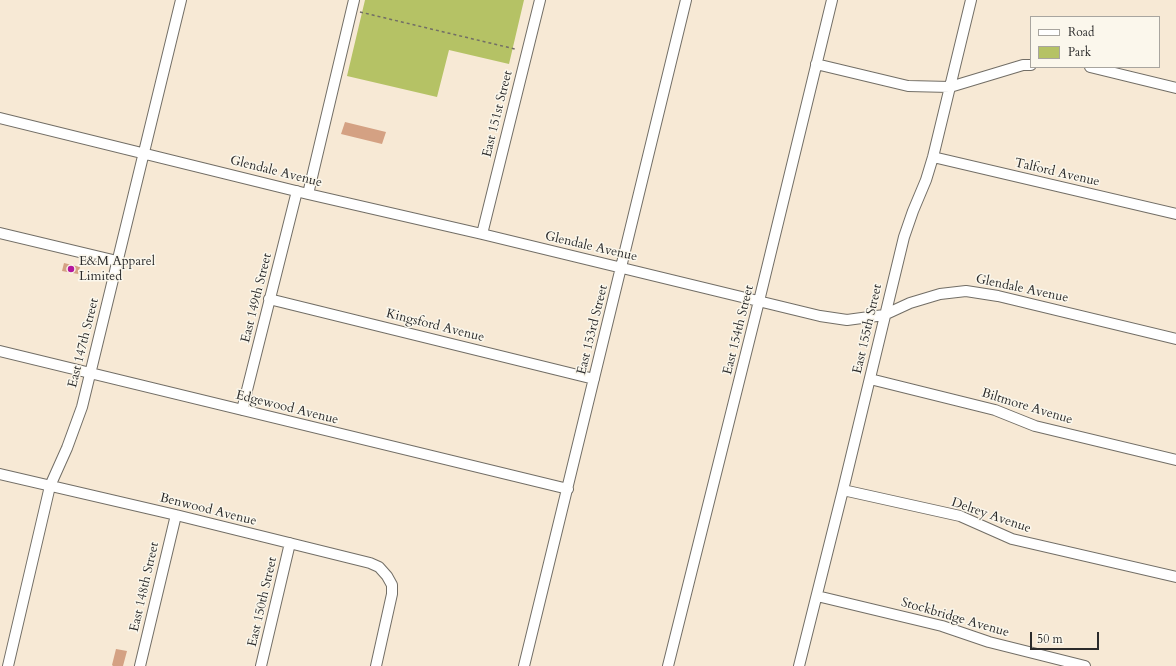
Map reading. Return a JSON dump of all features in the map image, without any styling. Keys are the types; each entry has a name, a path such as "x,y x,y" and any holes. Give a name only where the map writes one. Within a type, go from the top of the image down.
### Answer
{"street":[{"name":"East 147th Street","path":"8,666 50,486 67,448 82,407 181,0"},
{"path":"308,194 354,0"},
{"name":"East 151st Street","path":"482,234 540,0"},
{"name":"East 153rd Street","path":"524,666 686,0"},
{"name":"East 154th Street","path":"668,666 832,0"},
{"name":"East 155th Street","path":"799,666 904,237 912,211 926,180 933,157 971,0"},
{"path":"816,64 908,86 950,87 1023,65 1030,65"},
{"path":"1094,68 1176,88"},
{"name":"Glendale Avenue","path":"0,118 144,152 308,194 482,234 820,316 847,320 884,315 910,303 940,294 966,291 998,296 1176,339"},
{"name":"Talford Avenue","path":"933,157 1176,214"},
{"name":"East 149th Street","path":"242,410 296,191"},
{"path":"0,233 117,262"},
{"name":"Kingsford Avenue","path":"270,299 594,379"},
{"name":"Edgewood Avenue","path":"0,351 568,489"},
{"name":"Biltmore Avenue","path":"870,379 995,410 1035,426 1176,460"},
{"name":"Benwood Avenue","path":"0,474 176,515 370,563 379,567 387,576 392,585 392,594 376,666"},
{"name":"Delrey Avenue","path":"843,490 960,516 1012,539 1176,578"},
{"name":"East 148th Street","path":"140,666 176,515"},
{"name":"East 150th Street","path":"261,666 290,543"},
{"name":"Stockbridge Avenue","path":"817,596 942,626 989,642 1086,666"}],"path":[{"path":"359,11 515,49"}],"green space":[{"path":"365,0 524,0 509,64 449,50 437,97 347,76"}],"building":[{"path":"345,122 386,132 382,144 341,134"},
{"name":"E&M Apparel Limited","path":"64,263 80,267 78,274 62,271"},
{"path":"116,649 127,651 123,666 112,665"}],"place":[{"name":"E&M Apparel Limited","path":"71,269"}]}
